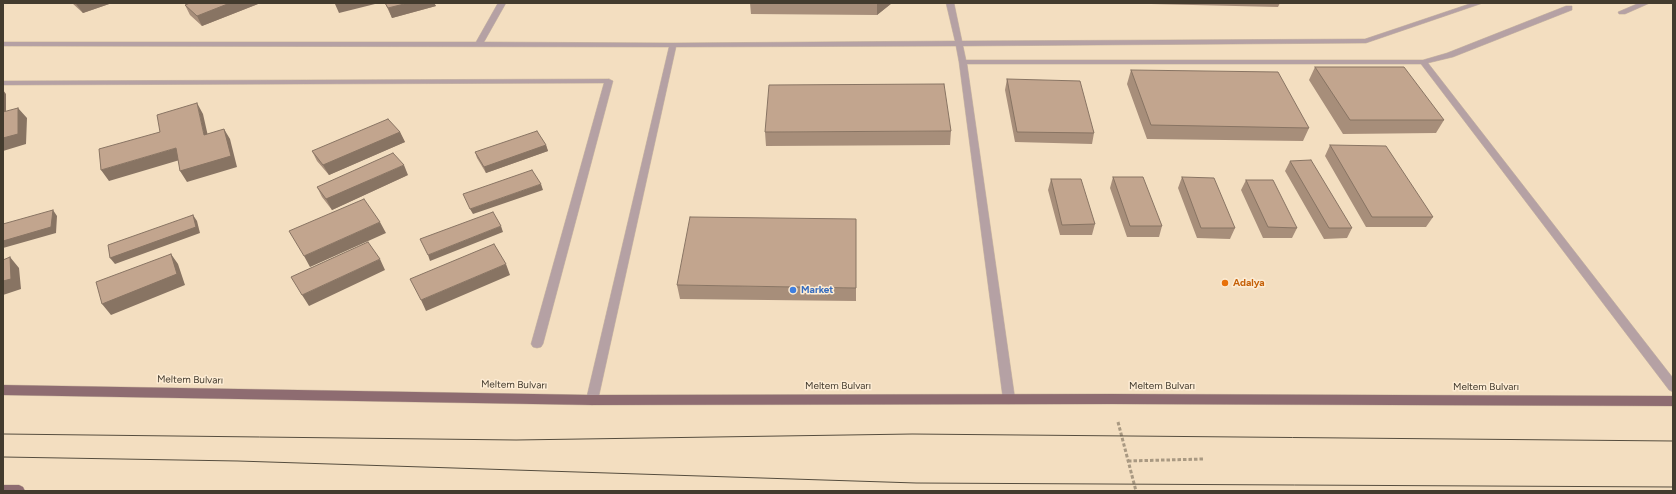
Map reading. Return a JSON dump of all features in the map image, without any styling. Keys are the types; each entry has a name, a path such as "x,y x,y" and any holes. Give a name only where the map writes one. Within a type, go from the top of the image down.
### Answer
{"main road":[{"name":"Meltem Bulvarı","path":"3,390 592,400 1112,399 1673,401"},
{"path":"3,491 19,491"}],"street":[{"path":"479,44 502,3"},
{"path":"950,3 962,62 1009,399"},
{"path":"3,44 959,45 1366,41 1479,3"},
{"path":"1622,12 1646,3"},
{"path":"962,62 1423,62 1450,54 1569,8"},
{"path":"592,400 673,45"},
{"path":"1423,62 1673,387"},
{"path":"3,83 609,81 537,344"}],"path":[{"path":"1112,399 1136,491"},
{"path":"1128,461 1203,459"}],"building":[{"path":"190,3 230,3 197,16 185,5"},
{"path":"385,3 408,3 388,8"},
{"path":"1315,67 1404,67 1444,120 1350,120"},
{"path":"1131,70 1278,72 1309,128 1151,125"},
{"path":"1007,79 1080,81 1094,133 1017,132"},
{"path":"944,84 951,131 765,132 769,85"},
{"path":"197,103 204,135 224,129 231,156 180,171 176,148 101,170 99,149 160,132 157,115"},
{"path":"18,108 18,134 3,138 3,112"},
{"path":"388,119 400,132 323,165 312,151"},
{"path":"537,131 546,145 484,167 475,152"},
{"path":"1330,145 1386,146 1433,217 1372,217"},
{"path":"393,153 404,165 326,199 317,187"},
{"path":"1311,160 1352,228 1329,228 1290,161"},
{"path":"532,170 541,184 470,209 463,194"},
{"path":"1113,177 1143,177 1162,226 1130,226"},
{"path":"1182,177 1214,178 1235,228 1201,228"},
{"path":"1051,179 1081,179 1095,224 1062,225"},
{"path":"1246,180 1273,180 1297,228 1268,227"},
{"path":"364,199 380,222 304,256 289,231"},
{"path":"53,210 51,227 3,241 3,224"},
{"path":"493,212 501,226 428,255 420,239"},
{"path":"193,215 196,227 110,258 108,245"},
{"path":"690,217 856,219 856,288 677,285"},
{"path":"368,242 380,259 302,295 291,277"},
{"path":"494,244 506,264 421,300 410,279"},
{"path":"171,254 177,274 102,304 96,282"},
{"path":"10,257 11,279 3,281 3,260"}],"tram line":[{"path":"3,434 516,440 912,434 1673,441"},
{"path":"3,457 238,461 916,483 1673,487"}],"place":[{"name":"Adalya","path":"1225,283"},
{"name":"Market","path":"793,290"}]}
